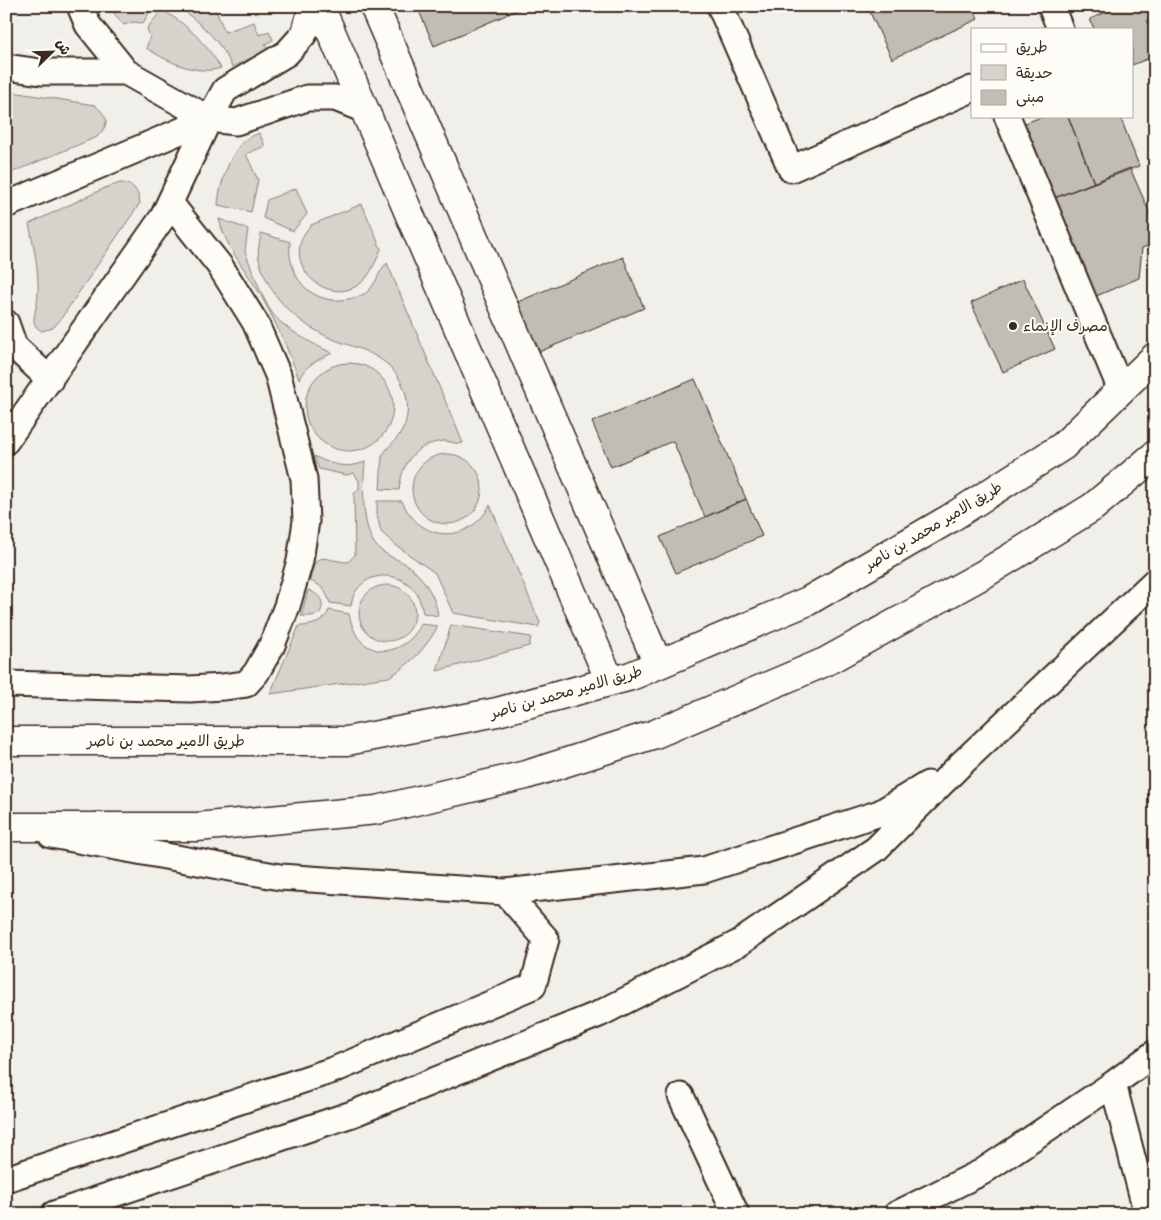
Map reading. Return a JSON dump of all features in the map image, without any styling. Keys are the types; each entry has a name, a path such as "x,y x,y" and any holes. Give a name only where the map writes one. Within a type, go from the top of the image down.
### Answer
{"main road":[{"path":"320,6 610,681"},
{"path":"374,6 658,664"},
{"name":"طريق الامير محمد بن ناصر","path":"6,741 347,741 497,712 631,676 808,600 949,519 1063,446 1155,357"},
{"path":"6,827 197,826 377,810 526,775 654,734 825,662 984,574 1093,507 1155,456"}],"street":[{"path":"80,6 88,25 126,72 209,119 236,122 307,98 335,98 365,110"},
{"path":"6,441 163,218 209,119 225,90 287,53 304,34 312,6"},
{"path":"720,6 791,170 971,88"},
{"path":"1051,6 1060,28"},
{"path":"6,67 41,72 126,72"},
{"path":"1008,118 1121,390"},
{"path":"6,205 209,119"},
{"path":"6,684 107,688 190,688 246,684 256,673 272,645 287,606 300,561 306,521 304,479 278,375 255,322 220,266 170,203"},
{"path":"6,323 14,346 50,380"},
{"path":"54,1214 352,1114 599,1014 739,943 876,849 960,764 1155,581"},
{"path":"6,827 280,877 505,892 704,870 880,813 960,764"},
{"path":"6,1179 336,1069 533,986 546,938 505,892"},
{"path":"896,1214 982,1172 1113,1084 1155,1053"},
{"path":"1113,1084 1147,1214"},
{"path":"681,1096 736,1214"}],"green space":[{"path":"108,6 153,6 143,23 133,22 124,25"},
{"path":"178,6 214,6 225,32 254,22 259,35 269,31 273,40 265,44 268,50 232,67 216,40"},
{"path":"162,10 180,21 195,35 209,50 221,68 211,70 192,69 163,58 146,48 150,37 147,28"},
{"path":"6,91 95,105 105,117 106,124 97,137 8,174 6,171"},
{"path":"259,133 265,146 246,154 258,180 251,212 218,205 223,179 230,161 245,140"},
{"path":"120,183 128,184 134,188 140,203 60,320 53,328 42,331 38,329 34,316 38,295 38,277 29,224 105,188"},
{"path":"296,188 307,214 293,231 263,218 267,200"},
{"path":"362,204 381,249 367,277 354,288 339,291 325,288 313,280 304,269 300,255 301,240 311,225"},
{"path":"219,219 248,229 245,251 262,294 278,320 292,331 332,353 308,366 299,379 275,322 225,238"},
{"path":"261,233 290,242 290,259 303,285 316,295 332,300 355,297 367,292 387,263 463,443 458,444 444,441 425,446 417,451 411,456 403,471 399,490 380,489 382,456 401,433 406,419 408,408 404,388 393,370 386,363 365,351 316,331 284,306 269,285 263,272 258,256"},
{"path":"349,363 366,367 380,376 389,390 393,407 389,424 380,438 366,447 349,451 332,447 318,438 309,424 305,407 309,390 318,376 332,367"},
{"path":"447,454 460,457 472,464 479,476 482,489 479,502 472,514 460,521 447,524 434,521 422,514 415,502 412,489 415,476 422,464 434,457"},
{"path":"314,456 327,462 345,466 365,462 365,514 374,543 380,550 406,564 423,580 437,608 438,616 423,613 417,594 404,581 396,578 378,576 370,579 356,591 351,606 330,603 323,589 318,584 310,581 312,570 318,560 322,558 348,562 355,555 354,494 359,489 359,481 354,473 346,475 319,469"},
{"path":"377,501 402,501 410,515 420,525 432,531 445,534 458,532 470,527 481,518 490,505 540,623 538,627 453,613 435,573 381,532 377,515"},
{"path":"387,585 398,587 407,593 413,602 415,613 413,624 407,633 398,639 387,641 376,639 367,633 361,624 359,613 361,602 367,593 376,587"},
{"path":"308,590 321,599 321,610 319,614 301,616"},
{"path":"329,610 349,614 357,636 362,642 370,648 379,650 396,648 403,644 411,639 421,624 438,626 417,655 389,677 270,694 299,626 317,623 324,618"},
{"path":"451,625 531,637 529,646 437,671"}],"building":[{"path":"417,6 527,6 434,46"},
{"path":"867,6 973,6 978,19 892,59"},
{"path":"1120,6 1155,6 1155,56 1134,64 1134,28 1094,28 1090,19"},
{"path":"1039,118 1069,118 1094,183 1049,200 1020,125"},
{"path":"1069,118 1121,118 1139,166 1094,183"},
{"path":"1130,168 1155,225 1155,243 1142,248 1139,278 1089,299 1049,200"},
{"path":"623,257 644,308 534,354 513,304"},
{"name":"مصرف الإنماء","path":"1023,279 1055,349 1003,372 971,303"},
{"path":"695,379 746,499 705,517 673,441 611,467 592,422"},
{"path":"746,499 762,536 676,573 660,537"}],"place":[{"name":"مصرف الإنماء","path":"1013,326"}]}
